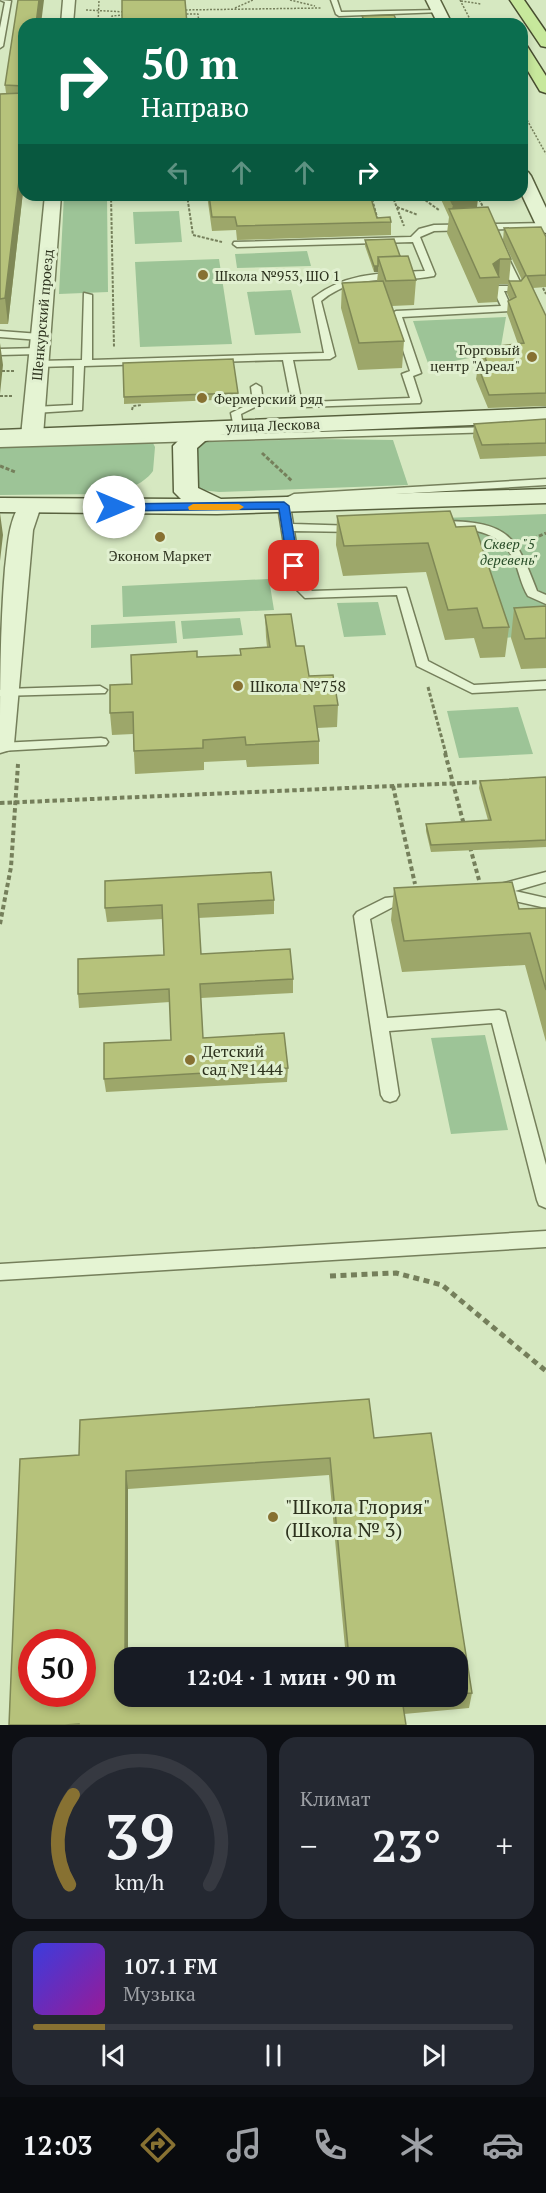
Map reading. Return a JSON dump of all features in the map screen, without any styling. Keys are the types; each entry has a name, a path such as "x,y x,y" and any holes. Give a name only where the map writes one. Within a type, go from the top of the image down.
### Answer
{"main road":[{"path":"517,0 546,43"},
{"path":"528,59 546,88"},
{"path":"528,182 540,195 546,226"},
{"name":"улица Лескова","path":"0,437 133,431 237,430 275,425 546,415"},
{"path":"217,507 186,492 185,446 190,440 237,430"},
{"path":"133,431 155,436 162,441 163,480 159,492 136,508"},
{"path":"0,505 290,510 546,496"}],"street":[{"path":"68,18 69,0"},
{"name":"Шенкурский проезд","path":"32,436 52,201"},
{"path":"0,745 21,530 30,506"}],"lane":[{"path":"0,46 8,1 2,0"},
{"path":"334,0 339,14 403,10 439,12"},
{"path":"454,213 460,228"},
{"path":"0,334 39,351 83,363 330,356 316,300 328,288 343,281 431,274 415,236 422,231 546,226"},
{"path":"287,357 296,401 307,405 416,401 407,374 416,373 396,314 507,309 498,289 518,288 490,227"},
{"path":"237,244 416,239"},
{"path":"34,410 78,408 87,295"},
{"path":"0,352 39,351"},
{"path":"237,430 236,413 258,403 256,387"},
{"path":"275,425 318,435 357,438 458,435 467,441"},
{"name":"улица Лескова","path":"0,444 190,440 237,430 318,435 500,429"},
{"path":"290,510 546,482"},
{"path":"290,510 308,526 332,530 364,528"},
{"path":"290,510 296,583 309,595 402,591 422,663 472,689 546,685"},
{"path":"418,526 472,526 496,532 514,548 532,593 546,600"},
{"path":"4,693 100,690"},
{"path":"0,745 101,742"},
{"path":"488,892 546,877"},
{"path":"488,892 546,903"},
{"path":"390,1095 362,916 390,902 424,899"},
{"path":"380,1024 500,1016 546,1200"},
{"path":"0,1272 546,1239"}],"path":[{"path":"98,18 99,0"},
{"path":"231,9 253,0"},
{"path":"176,10 323,8 290,0"},
{"path":"459,0 481,4"},
{"path":"459,0 470,18"},
{"path":"99,12 132,12"},
{"path":"176,14 198,14 198,18"},
{"path":"112,18 112,16 134,15"},
{"path":"528,122 546,154"},
{"path":"111,201 114,362"},
{"path":"188,201 193,235 210,241 237,244"},
{"path":"373,201 383,239"},
{"path":"427,201 440,210 454,213"},
{"path":"480,201 484,209"},
{"path":"237,430 297,486 290,510"},
{"path":"0,466 15,472"},
{"path":"422,663 465,827"},
{"path":"0,803 488,782"},
{"path":"393,786 424,899"},
{"path":"468,838 488,892"},
{"path":"326,1276 396,1273 442,1285 546,1371"}],"green space":[{"path":"64,201 107,201 108,292 59,294"},
{"path":"179,211 182,242 135,244 133,212"},
{"path":"307,251 311,266 237,268 235,254"},
{"path":"219,259 232,344 140,347 135,262"},
{"path":"291,290 301,333 255,335 247,292"},
{"path":"506,317 500,352 429,366 413,321"},
{"path":"393,440 408,485 219,492 201,490 192,485 195,445 204,442"},
{"path":"146,441 153,443 155,447 153,471 144,480 127,489 108,494 0,495 0,444"},
{"name":"Сквер \"5 деревень\"","path":"546,514 546,636 499,638 444,518"},
{"path":"269,579 274,610 123,617 122,586"},
{"path":"378,602 386,635 344,637 337,603"},
{"path":"240,618 243,635 183,639 181,621"},
{"path":"175,621 177,643 91,648 91,625"},
{"path":"518,707 533,754 459,758 447,711"},
{"path":"485,1035 508,1130 451,1134 431,1038"}],"building":[{"path":"18,0 39,0 37,18 18,18 18,86 5,85"},
{"path":"122,0 185,0 186,18 122,18"},
{"path":"394,15 395,18 363,18 362,16"},
{"path":"18,93 18,189 5,298 0,299 0,94"},
{"path":"210,201 372,201 377,218 390,217 391,222 237,226 235,217 212,217"},
{"path":"488,207 511,259 500,259 493,264 499,277 480,278 449,209"},
{"path":"541,227 546,237 546,275 527,276 546,316 546,393 489,395 478,366 488,366 482,348 524,343 508,301 516,297 509,281 521,281 526,275 504,228"},
{"path":"394,239 400,256 378,257 378,266 374,266 365,240"},
{"path":"408,256 416,280 386,281 378,257"},
{"path":"383,281 404,341 359,343 342,283"},
{"path":"233,359 238,393 124,397 123,363"},
{"path":"546,419 546,443 482,445 474,424"},
{"path":"450,511 456,527 475,526 509,627 483,628 477,608 448,610 428,543 344,546 337,516"},
{"path":"546,606 546,638 525,639 514,608"},
{"path":"291,614 296,646 304,646 309,676 333,675 338,705 314,706 319,741 246,745 245,737 203,740 203,748 134,751 133,712 110,713 110,685 132,684 131,655 197,651 197,657 241,655 240,649 270,647 265,615"},
{"path":"546,777 546,840 431,845 426,824 491,820 480,781"},
{"path":"271,872 274,900 198,904 201,954 290,949 293,979 200,984 203,1038 284,1033 288,1068 104,1079 104,1043 171,1040 169,989 78,994 78,959 164,955 162,905 105,908 105,881"},
{"path":"512,882 519,909 546,908 546,990 530,933 404,941 394,888"},
{"path":"369,1399 374,1438 431,1433 465,1647 348,1647 330,1458 126,1471 125,1647 114,1647 114,1707 403,1707 406,1725 9,1725 20,1459 79,1455 80,1420"},
{"path":"468,1668 472,1693 468,1693"}],"slow traffic":[{"path":"193,507 239,507"}],"place":[{"name":"Школа №953, ШО 1","path":"203,275"},
{"name":"Торговый центр \"Ареал\"","path":"532,357"},
{"name":"Фермерский ряд","path":"202,398"},
{"name":"Эконом Маркет","path":"160,537"},
{"name":"Школа №758","path":"238,686"},
{"name":"Детский сад №1444","path":"190,1060"},
{"name":"\"Школа Глория\" (Школа № 3)","path":"273,1517"}],"route":[{"path":"114,507 284,506 294,566"}]}
